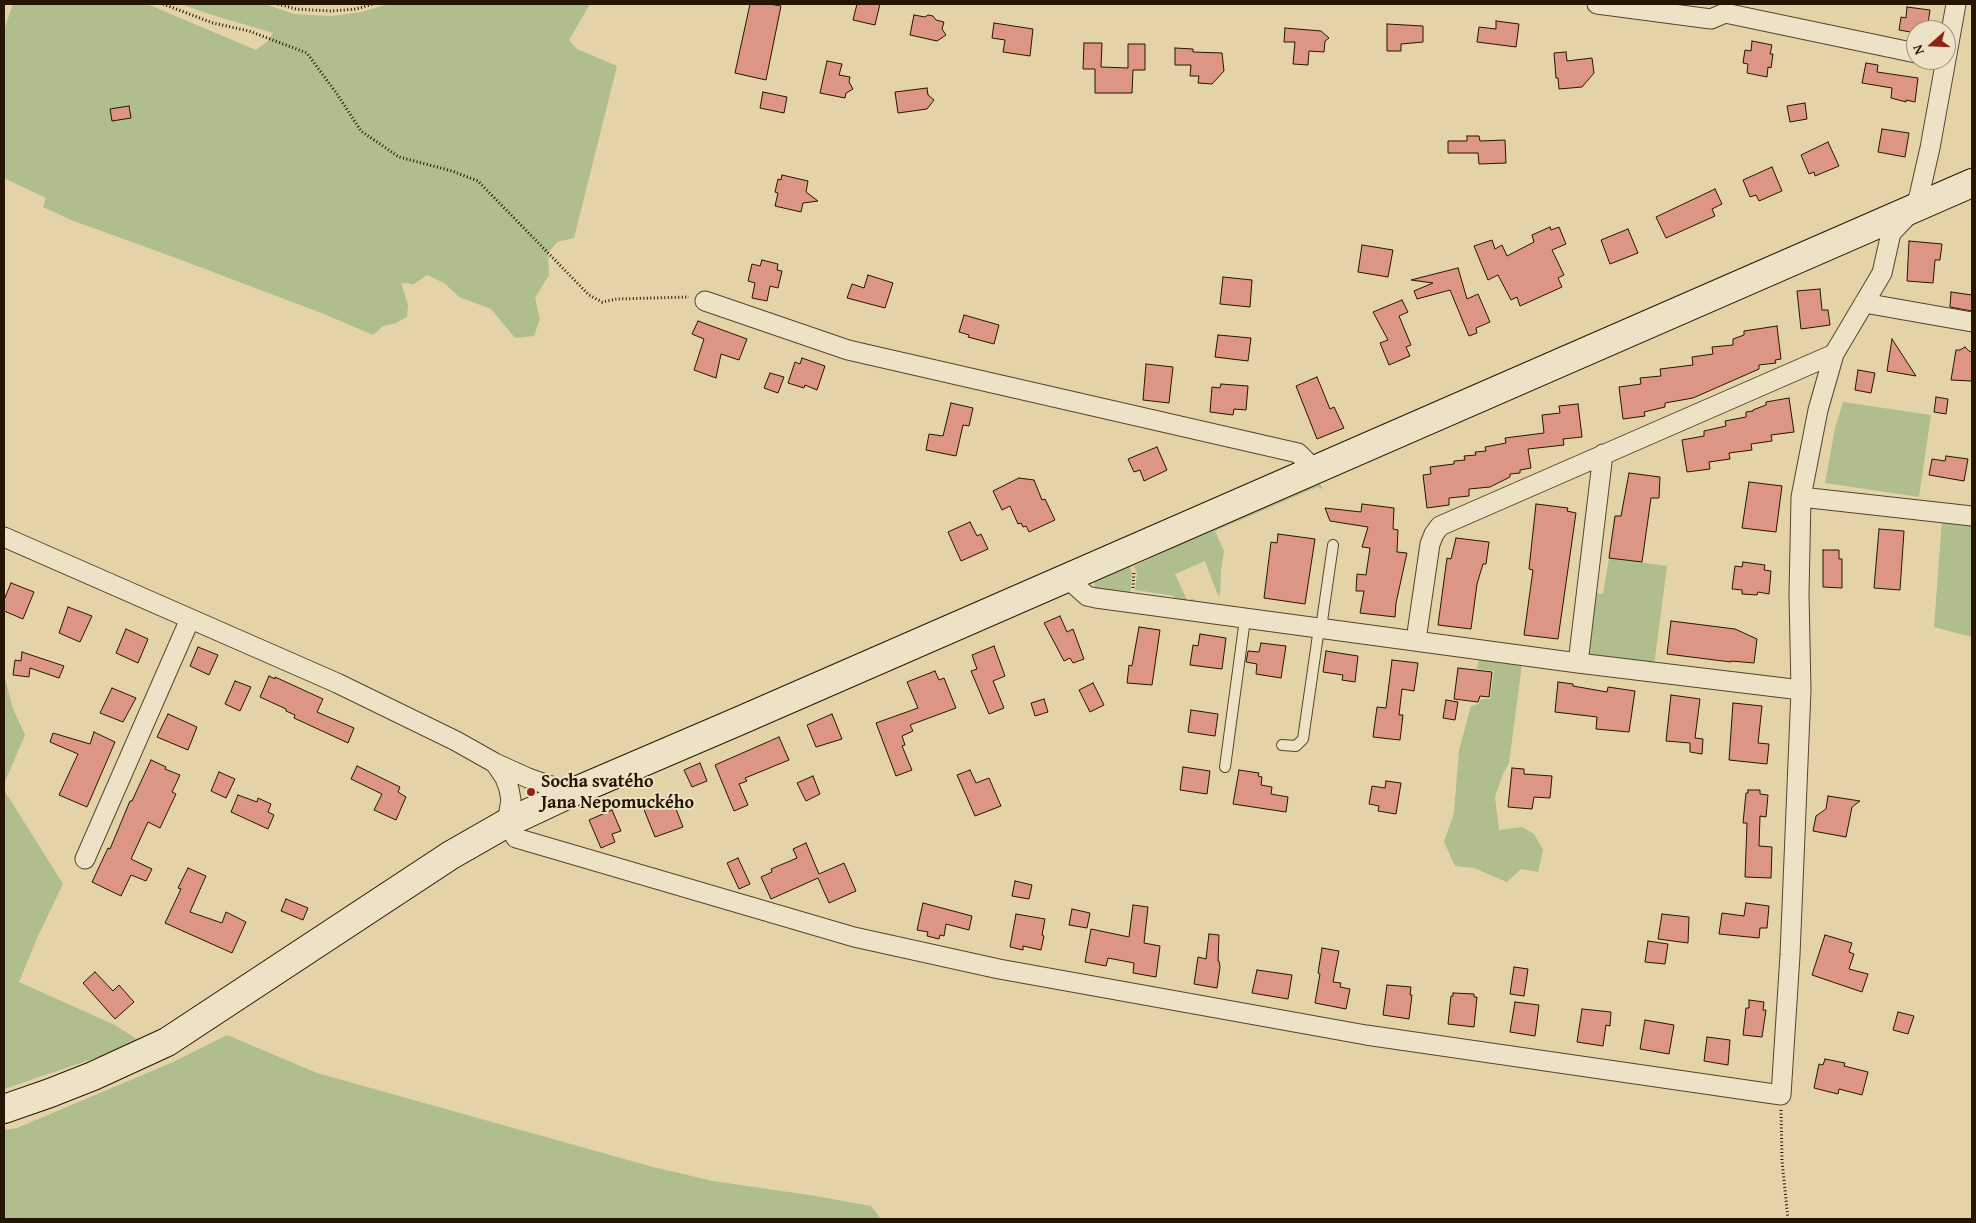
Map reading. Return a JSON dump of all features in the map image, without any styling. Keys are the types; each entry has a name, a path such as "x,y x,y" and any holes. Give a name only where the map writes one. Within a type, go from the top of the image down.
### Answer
{"street":[{"path":"1597,4 1711,19 1726,8 1906,51"},
{"path":"1953,20 1956,4"},
{"path":"495,763 505,778 509,789 511,800 507,823 516,838 854,937 998,969 1366,1035 1781,1095 1790,955 1801,690 1799,594 1801,497 1818,410 1834,354 1882,273 1891,234 1914,209 1930,148 1944,70"},
{"path":"4,1108 94,1076 168,1042 452,855 507,823 571,793 1972,183"},
{"path":"705,301 848,350 1298,453 1315,470"},
{"path":"1864,303 1972,322"},
{"path":"1416,640 1430,544 1440,526 1834,354"},
{"path":"1578,663 1603,454"},
{"path":"1801,497 1972,516"},
{"path":"4,537 337,683 456,740 495,763 528,778 571,793"},
{"path":"1069,577 1076,587 1087,596 1131,603 1578,663 1801,690"},
{"path":"85,859 190,618"}],"lane":[{"path":"1282,745 1296,746 1303,739 1333,545"},
{"path":"1226,767 1245,619"}],"path":[{"path":"163,4 213,22 249,31 307,53 361,131 399,157 452,171 478,182 589,295 602,302 617,299 672,297 688,297 705,301"},
{"path":"278,4 296,9 331,11 356,9 373,4"},
{"path":"1131,564 1134,573 1131,603"},
{"path":"1781,1095 1782,1162 1788,1219"}],"green space":[{"path":"13,4 147,4 256,50 268,41 273,33 181,4 265,4 294,14 332,16 361,12 389,4 590,4 569,40 577,49 617,66 574,238 557,242 548,253 549,275 535,298 540,319 534,336 515,338 491,309 459,297 444,283 427,275 414,284 401,283 408,305 407,317 396,323 383,326 373,335 324,314 71,220 43,207 46,198 4,178 4,30"},
{"path":"1843,402 1931,415 1919,497 1825,483 1835,428"},
{"path":"1318,480 1323,489 1317,487 1215,531 1224,551 1220,596 1217,593 1205,561 1175,574 1187,600 1194,599 1196,606 1174,604 1174,596 1135,590 1137,573 1134,566 1164,552 1162,547"},
{"path":"1942,520 1972,525 1972,637 1934,627"},
{"path":"1609,558 1667,566 1654,666 1595,657 1589,654 1594,593 1603,594"},
{"path":"1130,567 1132,573 1130,597 1095,589 1094,582"},
{"path":"1479,658 1522,664 1509,763 1495,797 1499,830 1522,827 1534,834 1543,850 1538,872 1521,869 1507,882 1474,868 1455,866 1444,842 1454,813 1459,750 1471,706 1478,704 1481,699 1490,699 1494,671 1477,669"},
{"path":"4,675 13,709 25,735 4,784"},
{"path":"4,790 63,884 38,936 19,982 115,1025 138,1040 125,1048 4,1089"},
{"path":"227,1035 317,1073 653,1167 713,1181 871,1206 881,1219 4,1219 4,1130 17,1128 173,1062"}],"building":[{"path":"750,4 781,6 766,80 735,73"},
{"path":"857,4 880,4 875,25 853,20"},
{"path":"1907,7 1930,10 1928,20 1906,20 1906,31 1899,30 1901,17 1906,18"},
{"path":"914,15 933,16 936,20 944,22 942,29 946,35 937,41 910,35"},
{"path":"1496,21 1519,24 1516,47 1477,42 1479,27 1496,29"},
{"path":"994,23 1033,29 1030,56 1003,52 1005,40 992,38"},
{"path":"1387,24 1423,26 1423,42 1401,44 1401,51 1387,51"},
{"path":"1285,28 1321,31 1329,38 1325,41 1324,52 1309,51 1308,65 1293,64 1295,42 1284,42"},
{"path":"1752,41 1772,45 1770,54 1773,54 1771,68 1768,67 1767,77 1747,73 1748,64 1743,63 1745,50 1751,51"},
{"path":"1084,43 1102,43 1101,67 1128,68 1128,44 1145,44 1145,70 1133,70 1132,93 1095,93 1095,69 1083,69"},
{"path":"1175,48 1193,49 1193,52 1222,53 1224,71 1212,84 1198,83 1199,76 1190,76 1191,65 1175,65"},
{"path":"1566,52 1567,61 1592,58 1594,73 1582,87 1559,89 1554,53"},
{"path":"827,61 842,64 839,75 850,77 849,82 853,89 846,93 845,98 820,93"},
{"path":"1866,63 1878,65 1877,72 1918,78 1915,102 1891,98 1892,88 1862,83"},
{"path":"927,88 928,95 934,100 927,109 898,113 895,92"},
{"path":"763,92 787,97 784,113 760,108"},
{"path":"1805,103 1807,119 1790,122 1787,106"},
{"path":"129,106 131,118 112,121 110,109"},
{"path":"1882,129 1909,133 1905,157 1878,152"},
{"path":"1467,136 1479,136 1480,141 1505,140 1506,163 1479,164 1478,153 1448,153 1448,141 1467,141"},
{"path":"1828,142 1839,166 1815,176 1814,172 1809,174 1801,155"},
{"path":"1772,167 1782,191 1759,201 1756,195 1750,197 1743,180"},
{"path":"782,175 808,181 806,192 818,201 803,203 801,212 775,206 778,193 775,192 778,179 781,180"},
{"path":"1715,189 1722,204 1712,209 1715,216 1666,238 1656,217"},
{"path":"1550,227 1551,230 1559,227 1566,244 1552,250 1564,275 1558,278 1562,287 1520,306 1517,297 1511,300 1498,275 1488,280 1474,246 1492,240 1495,249 1502,245 1507,256 1534,242 1532,235"},
{"path":"1628,229 1638,253 1610,264 1601,240"},
{"path":"1909,241 1942,244 1940,260 1935,260 1933,283 1907,281"},
{"path":"1362,245 1393,250 1388,277 1358,272"},
{"path":"762,260 778,264 777,270 782,271 778,288 770,286 767,301 752,298 755,283 748,281 752,264 760,266"},
{"path":"1458,268 1467,299 1478,294 1490,322 1476,328 1477,333 1469,336 1450,290 1417,299 1414,291 1433,283 1411,280"},
{"path":"868,275 893,283 885,308 847,298 852,284 864,288"},
{"path":"1223,277 1252,280 1250,307 1220,304"},
{"path":"1820,289 1822,310 1828,310 1830,325 1801,329 1797,291"},
{"path":"1951,292 1972,295 1972,311 1950,307"},
{"path":"1402,300 1408,312 1399,316 1411,345 1406,347 1410,356 1389,365 1380,343 1388,340 1373,312"},
{"path":"964,315 999,325 994,344 968,337 969,335 959,332"},
{"path":"698,321 747,339 739,360 721,354 716,378 694,370 704,339 692,334"},
{"path":"1777,326 1781,359 1775,360 1776,363 1759,365 1759,369 1693,398 1665,403 1665,407 1644,412 1645,416 1623,419 1619,387 1641,384 1640,378 1661,376 1660,369 1693,365 1692,357 1713,354 1712,347 1733,345 1733,339 1744,335 1744,331"},
{"path":"1218,335 1251,338 1248,361 1215,357"},
{"path":"1892,339 1916,376 1887,371"},
{"path":"1965,347 1972,352 1972,381 1951,380 1956,350"},
{"path":"802,358 825,366 817,390 805,385 804,388 788,383 795,362 800,364"},
{"path":"1146,364 1173,367 1169,403 1143,400"},
{"path":"1858,370 1875,373 1871,393 1855,390"},
{"path":"770,373 784,377 778,393 764,388"},
{"path":"1317,377 1330,409 1334,407 1344,428 1317,439 1296,386"},
{"path":"1221,384 1248,386 1246,410 1234,409 1233,415 1210,412 1212,387 1220,388"},
{"path":"1936,397 1948,399 1946,414 1934,412"},
{"path":"1789,398 1794,432 1771,435 1772,441 1751,444 1752,450 1729,453 1730,459 1709,462 1710,469 1687,472 1682,440 1704,436 1704,431 1726,426 1725,421 1746,417 1746,412 1766,405 1766,402"},
{"path":"951,403 973,408 969,426 963,425 956,456 926,450 929,434 943,436"},
{"path":"1578,404 1582,437 1563,439 1564,445 1528,449 1531,468 1520,470 1520,473 1510,474 1510,477 1490,487 1469,489 1469,496 1449,498 1449,505 1427,508 1423,475 1431,474 1430,467 1454,464 1454,461 1465,460 1464,456 1476,455 1475,452 1486,451 1485,447 1506,443 1505,438 1544,433 1542,415 1560,413 1559,406"},
{"path":"1157,447 1167,470 1144,481 1140,470 1134,472 1128,459"},
{"path":"1946,456 1968,459 1964,481 1929,475 1932,459 1945,461"},
{"path":"1629,473 1660,477 1659,498 1651,498 1642,562 1609,558 1615,516 1621,516"},
{"path":"1019,478 1034,480 1042,500 1045,499 1055,520 1029,532 1026,526 1023,527 1021,523 1018,524 1010,506 1002,510 993,491"},
{"path":"1749,482 1782,486 1776,532 1742,528"},
{"path":"1362,504 1394,508 1393,529 1398,530 1397,552 1407,553 1396,603 1395,617 1360,613 1364,591 1356,591 1357,574 1366,575 1370,548 1362,547 1368,527 1330,521 1325,508 1361,512"},
{"path":"1536,504 1568,508 1567,511 1576,513 1558,639 1524,635 1533,570 1529,569"},
{"path":"970,522 977,536 981,534 988,549 961,561 948,532"},
{"path":"1879,529 1904,531 1900,590 1874,588"},
{"path":"1278,534 1315,539 1305,604 1264,598 1271,542 1277,543"},
{"path":"1456,538 1489,542 1486,564 1483,564 1477,584 1471,629 1438,625 1447,558 1451,559"},
{"path":"1823,550 1839,550 1839,559 1842,559 1842,588 1823,587"},
{"path":"1743,562 1765,565 1764,570 1771,571 1769,594 1758,592 1757,595 1742,594 1742,590 1732,589 1735,566 1742,567"},
{"path":"11,583 34,592 23,619 4,611 4,600"},
{"path":"68,607 92,616 80,642 59,633"},
{"path":"1060,616 1067,632 1073,629 1084,659 1073,663 1070,658 1064,661 1044,623"},
{"path":"1671,621 1735,629 1757,639 1754,663 1667,654"},
{"path":"1139,627 1160,630 1152,685 1127,683 1129,665 1132,666"},
{"path":"126,629 148,639 138,663 116,653"},
{"path":"1200,634 1226,638 1222,669 1190,665 1193,645 1198,646"},
{"path":"1261,643 1286,646 1281,678 1256,674 1257,664 1246,662 1248,651 1259,652"},
{"path":"994,646 1005,676 993,681 1004,708 989,714 971,671 977,669 972,655"},
{"path":"198,647 218,655 209,675 190,666"},
{"path":"1326,651 1358,656 1355,682 1342,680 1343,675 1323,672"},
{"path":"22,652 64,666 59,678 30,668 29,677 13,675 15,660 21,661"},
{"path":"1392,660 1418,663 1414,691 1402,689 1399,715 1403,715 1400,740 1373,737 1377,707 1386,708"},
{"path":"1458,668 1492,672 1489,697 1480,696 1478,702 1454,699"},
{"path":"935,671 939,680 944,678 956,708 910,725 913,731 902,736 905,745 902,746 912,770 896,776 876,723 918,708 907,682"},
{"path":"269,676 323,699 317,712 354,728 348,743 294,718 295,715 286,711 286,709 260,697"},
{"path":"235,681 251,687 240,711 225,704"},
{"path":"1558,682 1607,692 1608,687 1635,691 1629,732 1596,729 1597,717 1555,712"},
{"path":"1093,683 1104,705 1090,712 1079,690"},
{"path":"112,688 136,698 123,722 100,713"},
{"path":"1671,695 1700,699 1695,738 1703,739 1702,754 1690,752 1690,743 1666,741"},
{"path":"1044,699 1048,712 1035,716 1031,703"},
{"path":"1446,700 1458,702 1455,720 1443,718"},
{"path":"1733,703 1762,706 1758,743 1769,744 1767,764 1729,760"},
{"path":"1191,710 1218,714 1215,736 1188,732"},
{"path":"168,714 197,727 188,750 157,737"},
{"path":"832,714 842,739 816,747 807,725"},
{"path":"94,732 115,742 87,807 59,795 78,754 50,742 53,733 90,744"},
{"path":"779,737 789,760 745,778 747,781 739,784 748,805 734,811 715,765"},
{"path":"151,760 166,767 165,769 180,775 172,792 176,794 160,828 148,822 131,859 152,869 146,881 131,875 121,896 92,882 108,848 110,849 130,801 132,801"},
{"path":"700,763 707,781 692,787 684,770"},
{"path":"357,766 400,787 398,792 406,797 396,820 374,810 382,794 351,779"},
{"path":"1183,767 1210,771 1207,794 1180,790"},
{"path":"1512,768 1524,769 1524,774 1552,776 1550,798 1534,797 1532,809 1508,807"},
{"path":"970,770 976,783 989,778 1001,806 975,816 957,775"},
{"path":"1239,770 1259,773 1258,776 1262,777 1261,785 1272,787 1271,794 1288,797 1286,812 1233,804"},
{"path":"219,772 235,779 226,798 211,791"},
{"path":"813,776 820,794 806,801 797,783"},
{"path":"1386,781 1401,783 1396,814 1378,811 1379,806 1369,804 1372,786 1385,788"},
{"path":"1748,790 1760,790 1760,794 1768,795 1766,817 1760,816 1759,846 1772,847 1771,878 1745,877 1747,823 1743,823 1746,793 1748,793"},
{"path":"238,795 257,802 258,798 271,804 268,812 274,815 268,829 231,812"},
{"path":"671,796 683,827 655,837 643,807"},
{"path":"1828,796 1860,801 1852,807 1846,837 1813,831 1816,816 1826,809"},
{"path":"612,810 621,831 612,834 615,842 601,848 589,820"},
{"path":"806,843 819,874 844,863 856,891 829,903 818,878 771,899 761,877 772,872 771,869 797,858 793,849"},
{"path":"738,858 750,884 739,889 727,863"},
{"path":"188,868 206,876 190,912 222,923 226,912 246,922 232,953 165,923 181,889 178,888"},
{"path":"1015,881 1032,885 1029,899 1012,896"},
{"path":"286,899 308,908 303,920 281,911"},
{"path":"923,903 972,916 969,930 946,924 944,936 940,935 939,939 927,936 928,932 917,930"},
{"path":"1746,903 1769,906 1767,928 1760,928 1759,938 1719,934 1722,913 1744,916"},
{"path":"1133,905 1148,907 1144,943 1160,946 1156,977 1133,973 1134,963 1108,958 1106,966 1085,962 1091,929 1129,937"},
{"path":"1072,909 1090,913 1087,928 1069,925"},
{"path":"1016,914 1045,919 1041,950 1023,946 1023,950 1010,947"},
{"path":"1662,914 1689,917 1688,943 1658,939"},
{"path":"1209,934 1219,935 1218,961 1220,967 1217,988 1194,984 1198,957 1206,959"},
{"path":"1825,935 1852,943 1849,952 1854,954 1849,969 1868,974 1862,992 1812,975"},
{"path":"1648,941 1668,944 1665,964 1645,962"},
{"path":"1322,948 1339,951 1333,982 1341,983 1340,987 1350,989 1346,1009 1315,1003"},
{"path":"1514,967 1528,969 1524,996 1510,994"},
{"path":"1257,970 1292,975 1288,999 1252,993"},
{"path":"95,972 113,991 119,985 134,1002 115,1019 83,983"},
{"path":"1387,985 1411,987 1409,1019 1383,1015"},
{"path":"1453,993 1474,994 1474,997 1477,997 1474,1027 1448,1024"},
{"path":"1749,1000 1764,1002 1763,1010 1766,1010 1762,1037 1743,1035 1746,1008 1749,1008"},
{"path":"1515,1002 1539,1005 1535,1036 1510,1032"},
{"path":"1582,1009 1611,1012 1610,1026 1606,1025 1603,1046 1577,1042"},
{"path":"1898,1012 1914,1016 1908,1034 1893,1030"},
{"path":"1645,1020 1674,1025 1669,1054 1640,1049"},
{"path":"1707,1037 1730,1040 1728,1065 1704,1061"},
{"path":"1825,1059 1845,1063 1844,1066 1868,1072 1862,1095 1839,1089 1838,1094 1814,1088 1819,1064 1823,1065"}],"place":[{"name":"Socha svatého Jana Nepomuckého","path":"531,792"}]}
